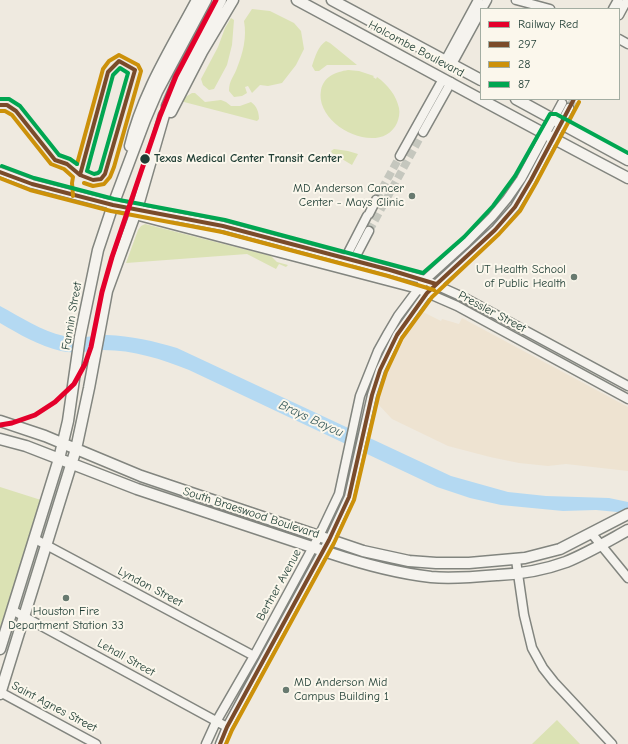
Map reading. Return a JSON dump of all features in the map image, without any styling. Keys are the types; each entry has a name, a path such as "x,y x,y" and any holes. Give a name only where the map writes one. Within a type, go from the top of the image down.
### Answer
{"main road":[{"path":"120,189 135,124 149,92 197,0"},
{"name":"Fannin Street","path":"0,649 63,444 85,314 98,250 113,205 157,92 206,0"},
{"path":"0,693 76,449 107,291 150,160 182,72 221,0"},
{"path":"168,114 233,0"},
{"name":"Holcombe Boulevard","path":"297,0 480,99"},
{"name":"Holcombe Boulevard","path":"332,0 480,80"},
{"path":"423,67 436,69 448,63"},
{"path":"447,81 447,73 463,71"},
{"name":"Holcombe Boulevard","path":"482,100 628,178"},
{"path":"518,100 628,160"},
{"name":"South Braeswood Boulevard","path":"0,421 21,427 141,476 363,551 396,558 436,563 469,563 516,560 560,549 628,514"},
{"name":"South Braeswood Boulevard","path":"0,439 26,446 164,498 360,563 393,571 432,577 469,578 535,570 565,562 601,546 628,530"},
{"name":"South Braeswood Boulevard","path":"164,498 168,485"},
{"path":"393,571 396,558"},
{"path":"432,577 434,570 469,563"}],"street":[{"path":"448,63 478,0"},
{"path":"516,0 546,8"},
{"path":"620,13 627,0"},
{"path":"448,63 480,13"},
{"path":"400,156 433,107 447,81"},
{"name":"Bertner Avenue","path":"206,744 216,722 254,656 319,536 339,494 360,396 378,351 398,316 425,280 492,217 518,184 549,136 566,106"},
{"path":"423,132 433,107"},
{"name":"Bertner Avenue","path":"220,744 227,727 269,648 329,540 349,497 372,395 380,370 403,325 427,293 496,230 515,207 531,180 549,136"},
{"name":"Pressler Street","path":"0,172 32,184 113,205 203,232 418,289 457,306 628,399"},
{"path":"347,270 350,260 349,251 376,200"},
{"name":"Pressler Street","path":"133,211 206,222 277,239 425,280 436,284 507,320 628,386"},
{"path":"203,232 206,222"},
{"path":"350,260 357,254 369,231"},
{"path":"478,231 486,239"},
{"path":"274,251 277,239"},
{"path":"502,330 507,320"},
{"path":"378,351 387,355"},
{"path":"582,374 587,364"},
{"path":"595,382 601,372"},
{"path":"595,532 601,546 628,578"},
{"name":"Lyndon Street","path":"35,539 254,656"},
{"path":"516,560 524,615 532,648 554,682 612,744"},
{"path":"269,648 268,640 286,606 289,591"},
{"name":"Lehall Street","path":"12,610 227,727"},
{"name":"Saint Agnes Street","path":"0,693 96,744"}],"shaded area":[{"path":"423,312 441,321 442,319 459,324 462,318 628,407 628,471 566,464 548,466 519,463 490,457 448,446 392,419 377,403 390,366 406,336"}],"green space":[{"path":"252,9 270,11 294,23 301,31 304,49 296,65 282,83 268,86 260,85 252,93 248,86 245,87 247,93 242,96 234,97 229,91 230,84 243,51 245,39 244,21"},
{"path":"231,18 234,20 232,45 227,65 214,89 209,90 203,85 201,79"},
{"path":"326,41 357,65 327,65 319,71 315,71 312,66 314,59 323,43"},
{"path":"348,70 359,71 374,76 373,77 376,79 377,77 385,83 394,95 398,103 399,116 397,123 389,133 377,138 364,137 350,133 338,125 328,115 322,103 321,90 323,85 331,76"},
{"path":"192,93 195,93 205,102 221,100 231,106 240,106 251,102 259,114 259,119 257,121 184,102 183,100"},
{"path":"334,149 358,154 352,165 332,153 331,151"},
{"path":"145,224 271,256 277,262 288,265 286,267 279,264 276,269 247,254 126,263 138,230"},
{"path":"0,487 41,500 0,628"},
{"path":"557,720 580,744 532,744"}],"water":[{"name":"Brays Bayou","path":"0,306 39,327 64,336 75,338 107,335 125,336 177,348 451,476 508,492 546,496 609,498 628,502 628,513 596,510 563,511 501,505 470,498 437,487 189,370 168,362 136,353 114,350 72,352 61,351 45,346 0,323"}],"tunnel":[{"path":"569,108 573,100"},
{"path":"369,231 423,132"},
{"path":"376,200 400,156"}],"rail line":[{"name":"Red","path":"0,425 12,423 35,415 55,402 74,384 85,364 91,347 102,292 112,257 160,116 176,76 216,0"}],"transit line":[{"name":"28","path":"77,164 103,69 109,61 119,55 138,65 141,71 110,177 104,184 93,186 84,183"},
{"name":"297","path":"119,61 135,70 105,174 101,179 93,180 80,175 108,72 119,61"},
{"name":"87","path":"120,68 128,73 100,171 94,174 87,171 113,75 120,68"},
{"name":"87","path":"0,99 9,99 20,106 59,155 70,159 77,164"},
{"name":"297","path":"220,744 227,727 329,540 349,497 372,395 380,370 397,335 427,293 495,230 515,207 573,100"},
{"name":"28","path":"226,744 232,730 334,543 354,500 378,397 386,372 402,338 432,297 499,234 520,211 579,102"},
{"name":"297","path":"0,105 7,105 16,111 55,160 67,164 80,175"},
{"name":"28","path":"0,111 5,111 12,115 51,164 64,169 73,177 73,196"},
{"name":"87","path":"2,166 34,178 114,199 225,220 423,273 464,237 493,206 515,176 550,114 556,114 628,153"},
{"name":"297","path":"0,172 32,184 113,205 223,226 390,270 436,284"},
{"name":"28","path":"0,178 30,190 111,211 222,232 388,276 434,290"}],"place":[{"name":"Texas Medical Center Transit Center","path":"145,159"},
{"name":"MD Anderson Cancer Center - Mays Clinic","path":"412,196"},
{"name":"UT Health School of Public Health","path":"574,277"},
{"name":"Houston Fire Department Station 33","path":"66,598"},
{"name":"MD Anderson Mid Campus Building 1","path":"286,690"}]}
